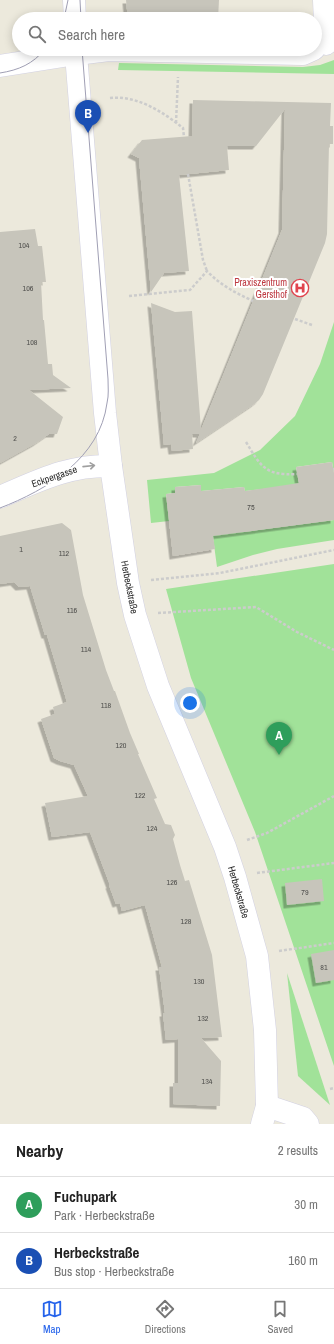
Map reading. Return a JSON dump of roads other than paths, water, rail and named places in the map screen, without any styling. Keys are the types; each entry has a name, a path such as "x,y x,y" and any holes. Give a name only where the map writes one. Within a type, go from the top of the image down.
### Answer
{"street":[{"path":"74,0 75,12"},
{"path":"322,45 324,0"},
{"path":"0,66 51,56"},
{"name":"Herbeckstraße","path":"76,56 111,466 128,583 135,615 158,686 225,846 258,956 265,1030 265,1115"},
{"name":"Eckpergasse","path":"0,497 45,478 72,469 93,466 111,466"},
{"path":"265,1115 303,1118 308,1124"}],"tram line":[{"path":"65,12 68,0"},
{"path":"80,0 81,12"},
{"path":"0,73 25,66 38,56"},
{"path":"0,508 36,492 53,481 82,456 94,440 102,423 108,400 108,379 83,56"}],"place":[{"name":"Herbeckstraße","path":"88,133"},
{"name":"Praxiszentrum Gersthof","path":"300,288"},
{"name":"Fuchupark","path":"279,755"}]}
